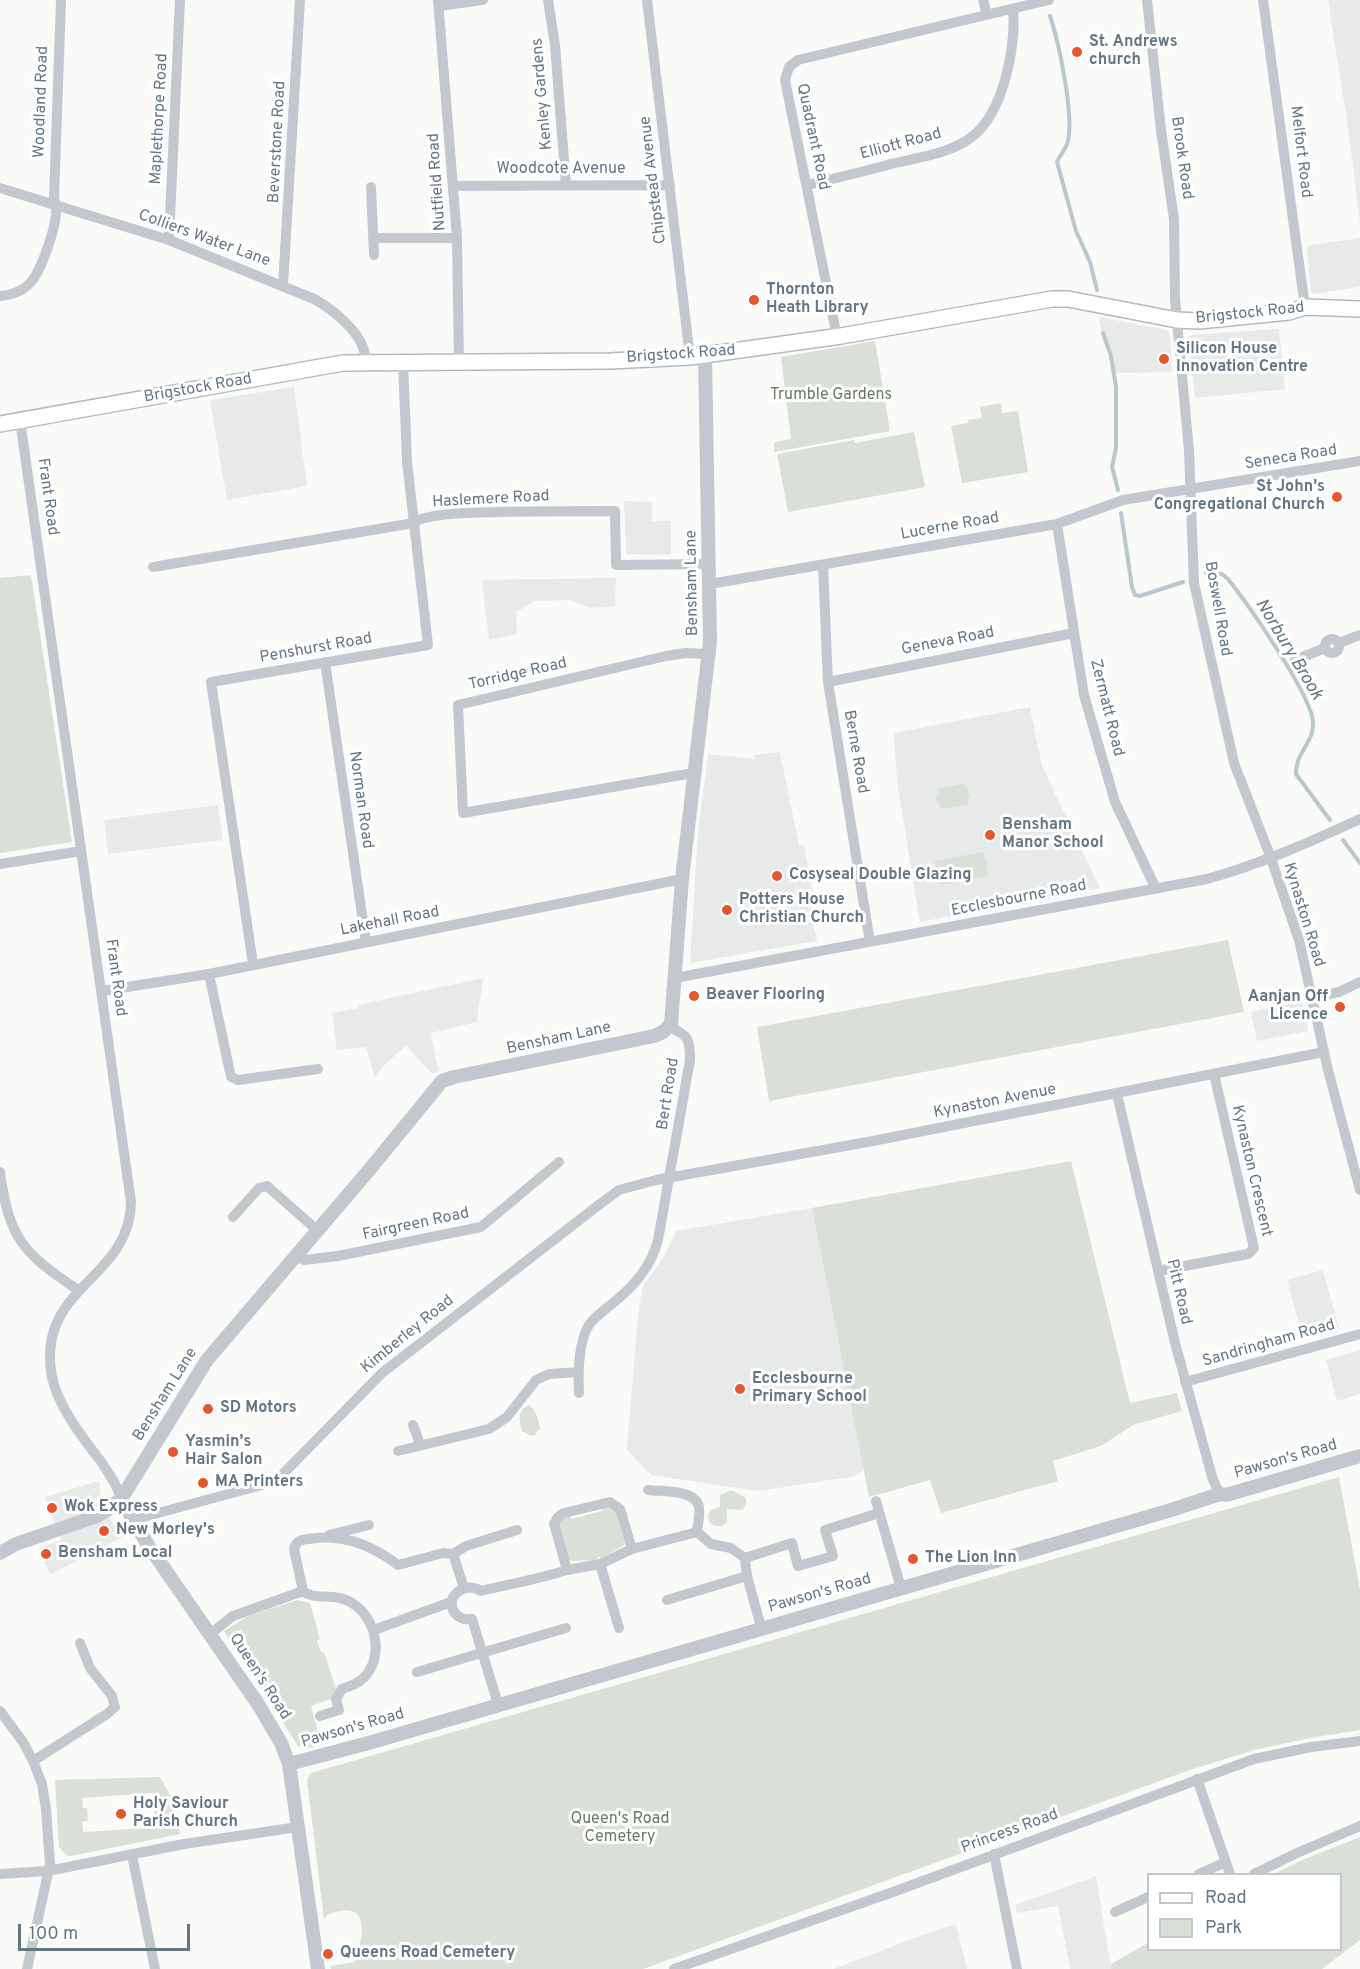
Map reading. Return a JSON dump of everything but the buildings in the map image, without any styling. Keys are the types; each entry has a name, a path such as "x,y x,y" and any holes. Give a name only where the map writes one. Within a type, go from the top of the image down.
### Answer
{"main road":[{"name":"Brigstock Road","path":"0,424 308,369 365,362 610,361 705,356 837,337 1052,299 1068,299 1177,320 1199,321 1289,312 1305,307 1360,309"}],"street":[{"name":"Woodland Road","path":"0,296 14,294 35,277 56,213 54,198 61,0"},
{"name":"Maplethorpe Road","path":"169,240 180,0"},
{"name":"Beverstone Road","path":"283,285 300,0"},
{"path":"438,3 483,0"},
{"name":"Kenley Gardens","path":"548,0 555,45 566,185"},
{"name":"Chipstead Avenue","path":"648,0 690,357"},
{"path":"983,0 987,14"},
{"name":"Quadrant Road","path":"837,337 785,80 787,71 793,63 1049,0"},
{"name":"Brook Road","path":"1147,0 1161,130 1174,219 1177,320"},
{"name":"Melfort Road","path":"1263,0 1305,307"},
{"name":"Nutfield Road","path":"438,3 457,238 459,362"},
{"name":"Elliott Road","path":"807,185 943,151 972,137 989,119 1001,95 1014,19 1013,9"},
{"name":"Woodcote Avenue","path":"453,186 670,185"},
{"path":"371,187 374,255"},
{"name":"Colliers Water Lane","path":"0,188 169,240 283,285 327,306 342,319 361,343 366,353 365,362"},
{"path":"373,238 457,238"},
{"name":"Boswell Road","path":"1177,320 1192,489 1194,583 1234,763 1270,859"},
{"name":"Bensham Lane","path":"0,1553 16,1544 97,1516 121,1499 197,1374 294,1255 442,1081 654,1036 669,1027 673,1018 682,879 693,773 709,654 710,564 705,356"},
{"name":"Penshurst Road","path":"253,964 211,682 428,645 407,462 403,362"},
{"name":"Frant Road","path":"21,420 127,1165 131,1208 115,1252 101,1270 65,1305 54,1328 50,1349 52,1375 61,1401 117,1483 121,1499"},
{"name":"Seneca Road","path":"1192,489 1360,461"},
{"name":"Lucerne Road","path":"710,584 1057,525 1123,500 1192,489"},
{"name":"Haslemere Road","path":"153,567 408,524 414,520 464,514 615,511 616,565 710,564"},
{"name":"Zermatt Road","path":"1057,525 1084,695 1115,802 1156,890"},
{"name":"Berne Road","path":"823,565 828,682 870,942"},
{"name":"Geneva Road","path":"828,682 1074,633"},
{"path":"1295,660 1325,648 1330,653 1335,652 1340,648 1339,643 1360,635"},
{"name":"Torridge Road","path":"693,773 463,813 458,705 666,656 709,654"},
{"name":"Norman Road","path":"325,662 366,942"},
{"name":"Ecclesbourne Road","path":"675,978 1156,890 1244,869 1360,819"},
{"path":"0,864 81,851"},
{"name":"Kynaston Road","path":"1270,859 1299,940 1324,1052 1360,1190"},
{"name":"Lakehall Road","path":"102,991 209,974 682,879"},
{"path":"209,974 231,1077 238,1080 318,1069"},
{"path":"1312,998 1339,992 1360,982"},
{"name":"Bert Road","path":"579,1393 580,1354 589,1325 632,1287 644,1272 654,1255 660,1233 667,1185 689,1076 690,1056 687,1036 669,1027"},
{"name":"Kynaston Avenue","path":"670,1177 885,1139 1324,1052"},
{"name":"Kynaston Crescent","path":"1158,1271 1248,1254 1254,1248 1214,1074"},
{"name":"Pitt Road","path":"1117,1094 1185,1382 1213,1480 1220,1494"},
{"name":"Fairgreen Road","path":"294,1255 304,1260 338,1256 481,1227 559,1162"},
{"path":"0,1172 7,1213 13,1230 40,1264 78,1290"},
{"name":"Kimberley Road","path":"132,1520 278,1479 382,1373 600,1204 624,1188 670,1177"},
{"path":"232,1217 259,1188 267,1186 317,1230"},
{"path":"0,1231 13,1230"},
{"name":"Sandringham Road","path":"1185,1382 1360,1334"},
{"path":"398,1451 489,1429 507,1417 536,1380 549,1374 579,1372"},
{"path":"413,1425 420,1444"},
{"name":"Pawson's Road","path":"289,1764 1220,1494 1226,1495 1360,1456"},
{"path":"648,1490 688,1495 695,1499 699,1505 697,1532"},
{"name":"Queen's Road","path":"121,1499 132,1520 266,1717 285,1750 289,1764 318,1969"},
{"path":"567,1569 554,1528 555,1521 564,1514 607,1501 620,1509 632,1550"},
{"path":"876,1501 901,1588"},
{"path":"745,1558 792,1543 798,1566 832,1556 825,1530 879,1513"},
{"path":"303,1591 295,1545 300,1541 369,1525"},
{"path":"326,1536 356,1541 381,1553 398,1565 443,1552 453,1554 466,1546 517,1530"},
{"path":"374,1630 451,1602 456,1593 464,1588 474,1588 481,1592 528,1579 542,1578 567,1569 600,1564 632,1550 697,1532"},
{"path":"697,1532 711,1544 731,1548 745,1558 747,1576 761,1627"},
{"path":"453,1554 464,1588"},
{"path":"600,1564 620,1628"},
{"path":"667,1599 747,1576"},
{"path":"210,1634 233,1616 303,1591 312,1596 333,1596 347,1600 368,1617 374,1630 375,1652 366,1673 356,1684 342,1689 336,1699 339,1710 320,1716"},
{"path":"451,1602 454,1613 463,1619 472,1619 498,1704"},
{"path":"417,1672 566,1628"},
{"path":"33,1761 115,1707 112,1696 90,1668 80,1644"},
{"path":"0,1711 23,1742 33,1761 42,1785 46,1809 48,1871 27,1969"},
{"name":"Princess Road","path":"674,1969 1254,1759 1311,1747 1360,1741"},
{"path":"1197,1779 1229,1873"},
{"path":"1258,1873 1298,1852 1360,1826"},
{"path":"0,1875 48,1871 184,1844 298,1827"},
{"path":"994,1854 1017,1969"},
{"path":"132,1855 155,1969"},
{"path":"1203,1873 1226,1862"},
{"path":"1115,1912 1147,1898"}],"shaded area":[{"path":"1328,0 1360,0 1360,223 1348,127"},
{"path":"1360,238 1360,287 1314,294 1311,292 1307,246"},
{"path":"1099,317 1167,330 1170,334 1172,372 1112,373"},
{"path":"1279,329 1285,389 1195,398 1188,337"},
{"path":"294,387 307,486 227,500 210,400"},
{"path":"624,501 652,502 652,521 671,521 671,555 626,554"},
{"path":"616,578 615,606 590,608 570,600 535,601 516,612 517,634 489,640 482,580"},
{"name":"Bensham Manor School","path":"1030,707 1042,766 1100,888 920,922 897,782 894,733"},
{"path":"780,752 799,846 804,845 814,900 809,901 817,941 690,963 698,831 708,754 754,759 755,755"},
{"path":"218,805 223,840 108,854 104,820"},
{"path":"483,978 477,1022 431,1033 440,1070 433,1074 406,1046 383,1066 375,1078 366,1047 337,1050 332,1013 358,1008 358,1005"},
{"path":"1302,1001 1308,1031 1257,1041 1251,1012"},
{"name":"Ecclesbourne Primary School","path":"812,1208 864,1470 855,1476 759,1491 651,1475 627,1450 637,1327 642,1288 665,1255 676,1231"},
{"path":"1323,1270 1339,1329 1303,1339 1287,1280"},
{"path":"1360,1350 1360,1394 1337,1401 1326,1360"},
{"path":"99,1481 101,1499 112,1522 124,1536 50,1575 40,1548 61,1540 45,1497"},
{"path":"1096,1876 1111,1969 1070,1969 1058,1906 1017,1913 1015,1905"},
{"path":"956,1924 967,1969 833,1969 928,1933"}],"green space":[{"name":"Trumble Gardens","path":"875,341 890,431 774,452 774,442 791,439 781,357"},
{"path":"1001,403 1002,413 1018,411 1028,472 962,483 951,426 982,418 980,407"},
{"path":"914,432 925,487 788,512 777,454"},
{"path":"31,575 72,842 0,853 0,578"},
{"path":"965,783 970,797 968,798 969,804 941,809 935,796 938,795 937,789"},
{"path":"983,852 988,867 986,868 988,876 940,885 936,877 935,861"},
{"path":"1228,940 1244,1012 769,1101 757,1027"},
{"path":"1071,1161 1130,1403 1177,1393 1182,1411 1133,1425 1101,1446 1053,1461 1058,1481 941,1513 930,1480 869,1497 812,1208"},
{"path":"529,1405 538,1419 540,1429 535,1433 536,1435 531,1436 522,1431 520,1419 522,1410"},
{"name":"Queen's Road Cemetery","path":"1339,1477 1360,1590 1360,1730 1254,1750 1190,1770 643,1969 331,1969 331,1966 355,1962 362,1928 357,1914 350,1911 333,1913 324,1919 307,1780 311,1773"},
{"path":"731,1490 746,1498 746,1505 742,1510 727,1509 727,1522 722,1526 714,1526 709,1521 708,1515 711,1510 720,1507 720,1495"},
{"path":"604,1506 615,1510 624,1545 601,1559 599,1556 596,1560 572,1561 567,1558 557,1523 570,1516 572,1519 601,1511"},
{"path":"297,1600 310,1603 320,1639 317,1640 321,1652 324,1652 336,1689 331,1699 311,1706 318,1732 347,1724 350,1735 307,1749 298,1746 224,1631 248,1616"},
{"path":"160,1777 174,1802 180,1834 71,1856 66,1855 59,1847 55,1780","holes":["153,1793 155,1819 148,1819 149,1828 83,1832 82,1822 88,1821 87,1808 83,1808 82,1798"]},
{"path":"1360,1837 1360,1940 1322,1969 1111,1969 1111,1964 1147,1944 1147,1951 1342,1951 1342,1873 1276,1873"}],"waterway":[{"name":"Norbury Brook","path":"1050,16 1061,60 1069,114 1068,141 1057,162 1076,231 1090,262 1097,290"},
{"name":"Norbury Brook","path":"1103,333 1111,356 1116,387 1116,448 1112,467 1118,490"},
{"name":"Norbury Brook","path":"1121,513 1135,595 1140,596 1183,582"},
{"name":"Norbury Brook","path":"1206,573 1222,574 1228,579 1278,650 1302,693 1310,710 1313,730 1298,760 1296,774 1330,820"},
{"name":"Norbury Brook","path":"1343,840 1360,863"}],"place":[{"name":"St. Andrews church","path":"1077,52"},
{"name":"Thornton Heath Library","path":"754,300"},
{"name":"Silicon House Innovation Centre","path":"1164,359"},
{"name":"St John's Congregational Church","path":"1337,497"},
{"name":"Bensham Manor School","path":"990,835"},
{"name":"Cosyseal Double Glazing","path":"777,876"},
{"name":"Potters House Christian Church","path":"727,910"},
{"name":"Beaver Flooring","path":"694,996"},
{"name":"Aanjan Off Licence","path":"1340,1007"},
{"name":"Ecclesbourne Primary School","path":"740,1389"},
{"name":"SD Motors","path":"208,1409"},
{"name":"Yasmin's Hair Salon","path":"173,1452"},
{"name":"MA Printers","path":"203,1483"},
{"name":"Wok Express","path":"52,1508"},
{"name":"New Morley's","path":"104,1531"},
{"name":"Bensham Local","path":"46,1554"},
{"name":"The Lion Inn","path":"913,1559"},
{"name":"Holy Saviour Parish Church","path":"121,1814"},
{"name":"Queens Road Cemetery","path":"328,1954"}]}
